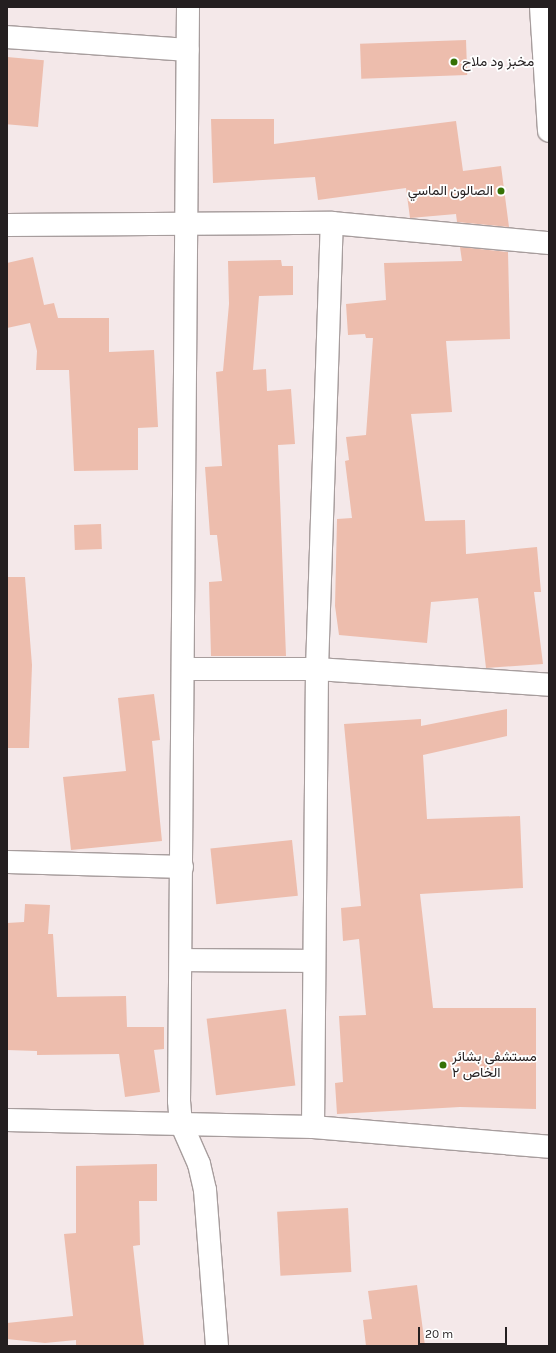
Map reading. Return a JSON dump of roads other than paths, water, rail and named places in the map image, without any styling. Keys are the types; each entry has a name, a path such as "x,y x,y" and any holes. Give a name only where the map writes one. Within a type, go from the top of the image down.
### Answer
{"street":[{"path":"188,7 185,223 180,1123 199,1164 205,1190 217,1346"},
{"path":"540,7 549,131"},
{"path":"7,37 188,50"},
{"path":"313,1127 317,669 332,223"},
{"path":"7,225 332,223 549,243"},
{"path":"183,669 317,669 549,685"},
{"path":"7,862 182,867"},
{"path":"182,960 314,960"},
{"path":"7,1120 313,1127 549,1147"}],"place":[{"name":"مخبز ود ملاح","path":"454,62"},
{"name":"الصالون الماسي","path":"501,191"},
{"name":"مستشفى بشائر الخاص ٢","path":"443,1065"}]}
